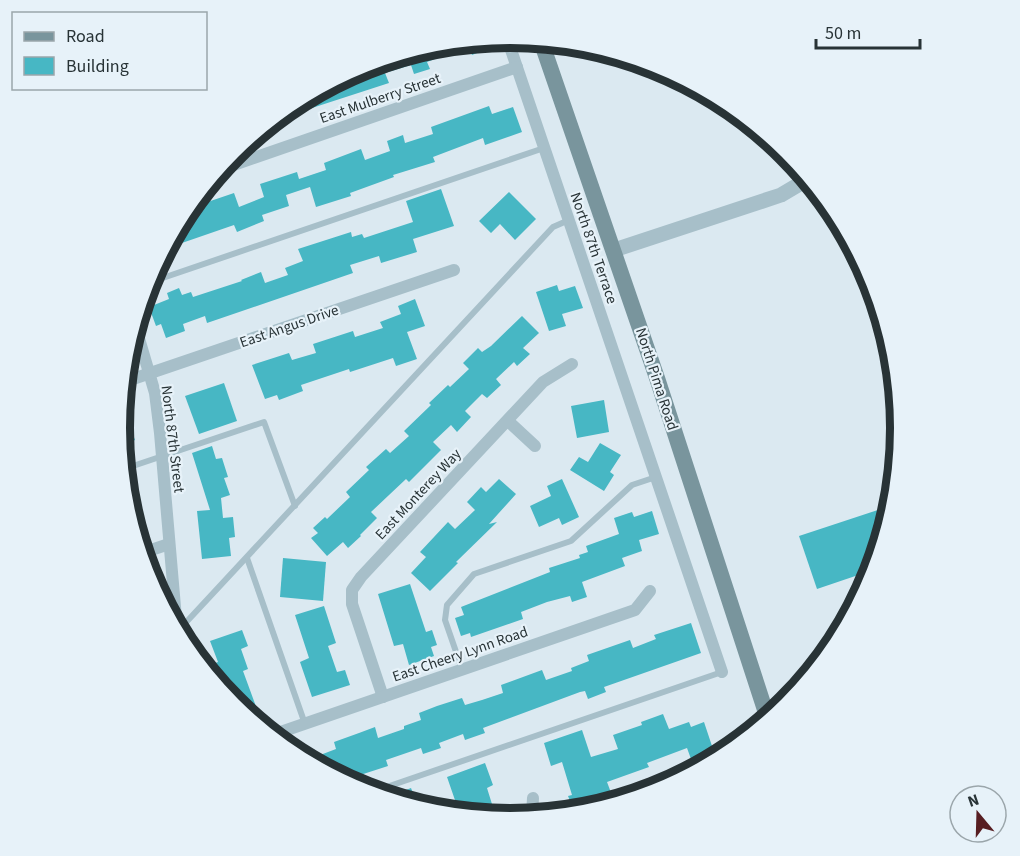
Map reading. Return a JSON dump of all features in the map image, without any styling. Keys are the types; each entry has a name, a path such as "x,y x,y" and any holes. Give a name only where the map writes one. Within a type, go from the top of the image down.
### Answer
{"main road":[{"name":"North Pima Road","path":"544,50 614,250 765,710"}],"street":[{"name":"North 87th Terrace","path":"510,48 722,672"},
{"name":"East Mulberry Street","path":"236,164 517,67"},
{"path":"614,250 781,195 801,183"},
{"name":"East Angus Drive","path":"133,379 454,270"},
{"name":"North 87th Street","path":"140,342 154,393 176,608"},
{"name":"East Monterey Way","path":"384,697 352,604 352,590 361,577 543,382 572,364"},
{"path":"508,421 535,446"},
{"path":"150,550 169,544"},
{"name":"East Cheery Lynn Road","path":"282,731 635,610 650,591"},
{"path":"532,798 532,807"}],"lane":[{"path":"161,279 545,148"},
{"path":"185,624 553,227 569,220"},
{"path":"132,467 264,422 295,506"},
{"path":"462,669 445,620 447,605 474,574 571,541 632,485 656,477"},
{"path":"247,558 304,724"},
{"path":"386,787 722,672"}],"building":[{"path":"488,49 472,55 470,50"},
{"path":"448,53 427,62 430,69 414,74 411,65 385,73 389,83 299,112 342,87 365,77 412,61"},
{"path":"489,106 492,114 513,107 522,132 485,145 483,138 433,157 435,162 393,175 394,177 350,193 351,196 316,207 310,187 286,195 289,206 262,215 264,221 237,232 234,225 179,244 180,247 175,249 204,203 234,193 239,207 264,197 260,184 297,172 299,179 326,170 324,163 361,149 365,160 390,151 387,141 403,135 405,143 433,134 431,127"},
{"path":"441,189 454,226 413,239 417,252 381,263 379,256 350,265 353,273 207,323 205,316 183,324 185,331 166,338 161,324 156,326 150,307 169,299 167,293 179,288 182,295 191,292 193,297 242,281 261,272 265,283 288,275 285,268 303,261 298,249 351,232 352,237 362,234 364,238 413,222 406,201"},
{"path":"509,192 536,219 515,240 500,224 491,233 479,221"},
{"path":"557,285 559,291 575,286 583,308 562,314 566,326 549,331 536,292"},
{"path":"415,299 425,326 407,332 417,359 396,366 393,358 350,372 349,369 301,385 303,391 279,400 277,395 265,399 252,365 289,353 292,360 316,353 313,344 353,331 355,337 383,328 380,322 401,314 398,306"},
{"path":"522,316 539,333 523,348 530,354 517,366 514,362 496,379 501,385 487,398 482,394 465,411 471,417 457,432 451,425 433,442 441,450 409,482 406,479 371,512 377,518 361,536 348,548 343,542 327,556 311,538 318,533 313,528 325,517 327,519 350,497 346,492 369,470 366,467 386,449 390,453 409,436 404,431 431,405 429,403 469,369 463,363 478,348 482,352 491,346"},
{"path":"224,383 237,421 199,434 185,396"},
{"path":"604,400 609,432 577,438 571,406"},
{"path":"130,426 135,440 131,442"},
{"path":"600,443 621,455 610,472 614,475 604,491 570,470 579,457 588,462"},
{"path":"212,446 216,459 222,458 228,477 224,478 230,495 221,498 223,518 233,517 235,537 229,538 231,556 202,559 197,511 210,510 192,453"},
{"path":"499,479 516,494 489,524 497,522 430,591 411,573 426,557 420,552 448,522 455,529 475,510 467,502 481,487 486,492"},
{"path":"562,479 579,517 562,525 559,518 539,527 530,506 551,496 547,486"},
{"path":"881,509 860,574 817,589 799,536"},
{"path":"652,511 659,534 639,540 642,551 622,558 625,566 582,582 587,597 572,602 570,596 547,602 521,612 523,619 471,637 470,633 461,636 455,618 464,615 461,607 550,572 549,568 580,558 579,555 588,552 586,546 619,534 614,518 632,512 634,517"},
{"path":"283,558 326,562 323,601 280,597"},
{"path":"410,584 426,632 432,630 437,645 431,647 434,656 409,665 403,644 394,646 378,594"},
{"path":"324,606 336,643 328,646 337,672 345,670 350,685 312,697 300,662 309,658 295,615"},
{"path":"691,623 701,653 604,687 606,692 588,699 585,691 580,692 483,728 485,733 465,740 463,734 439,743 441,748 423,754 421,748 386,760 388,766 358,776 318,756 336,749 334,742 375,727 378,738 421,720 419,713 437,706 462,698 465,705 503,693 501,685 542,670 546,680 572,671 571,668 589,661 587,655 630,640 633,648 656,639 654,635"},
{"path":"242,630 248,646 241,649 248,669 243,671 258,712 224,679 213,664 218,662 210,641"},
{"path":"663,714 669,729 689,722 691,727 704,722 713,749 692,761 687,748 647,763 649,767 607,782 611,794 571,803 568,796 572,795 562,762 551,766 544,743 582,730 591,757 618,749 613,735 642,725 641,722"},
{"path":"485,763 493,785 487,788 493,807 453,804 456,803 447,777"},
{"path":"411,788 414,795 412,795 401,792"}]}
